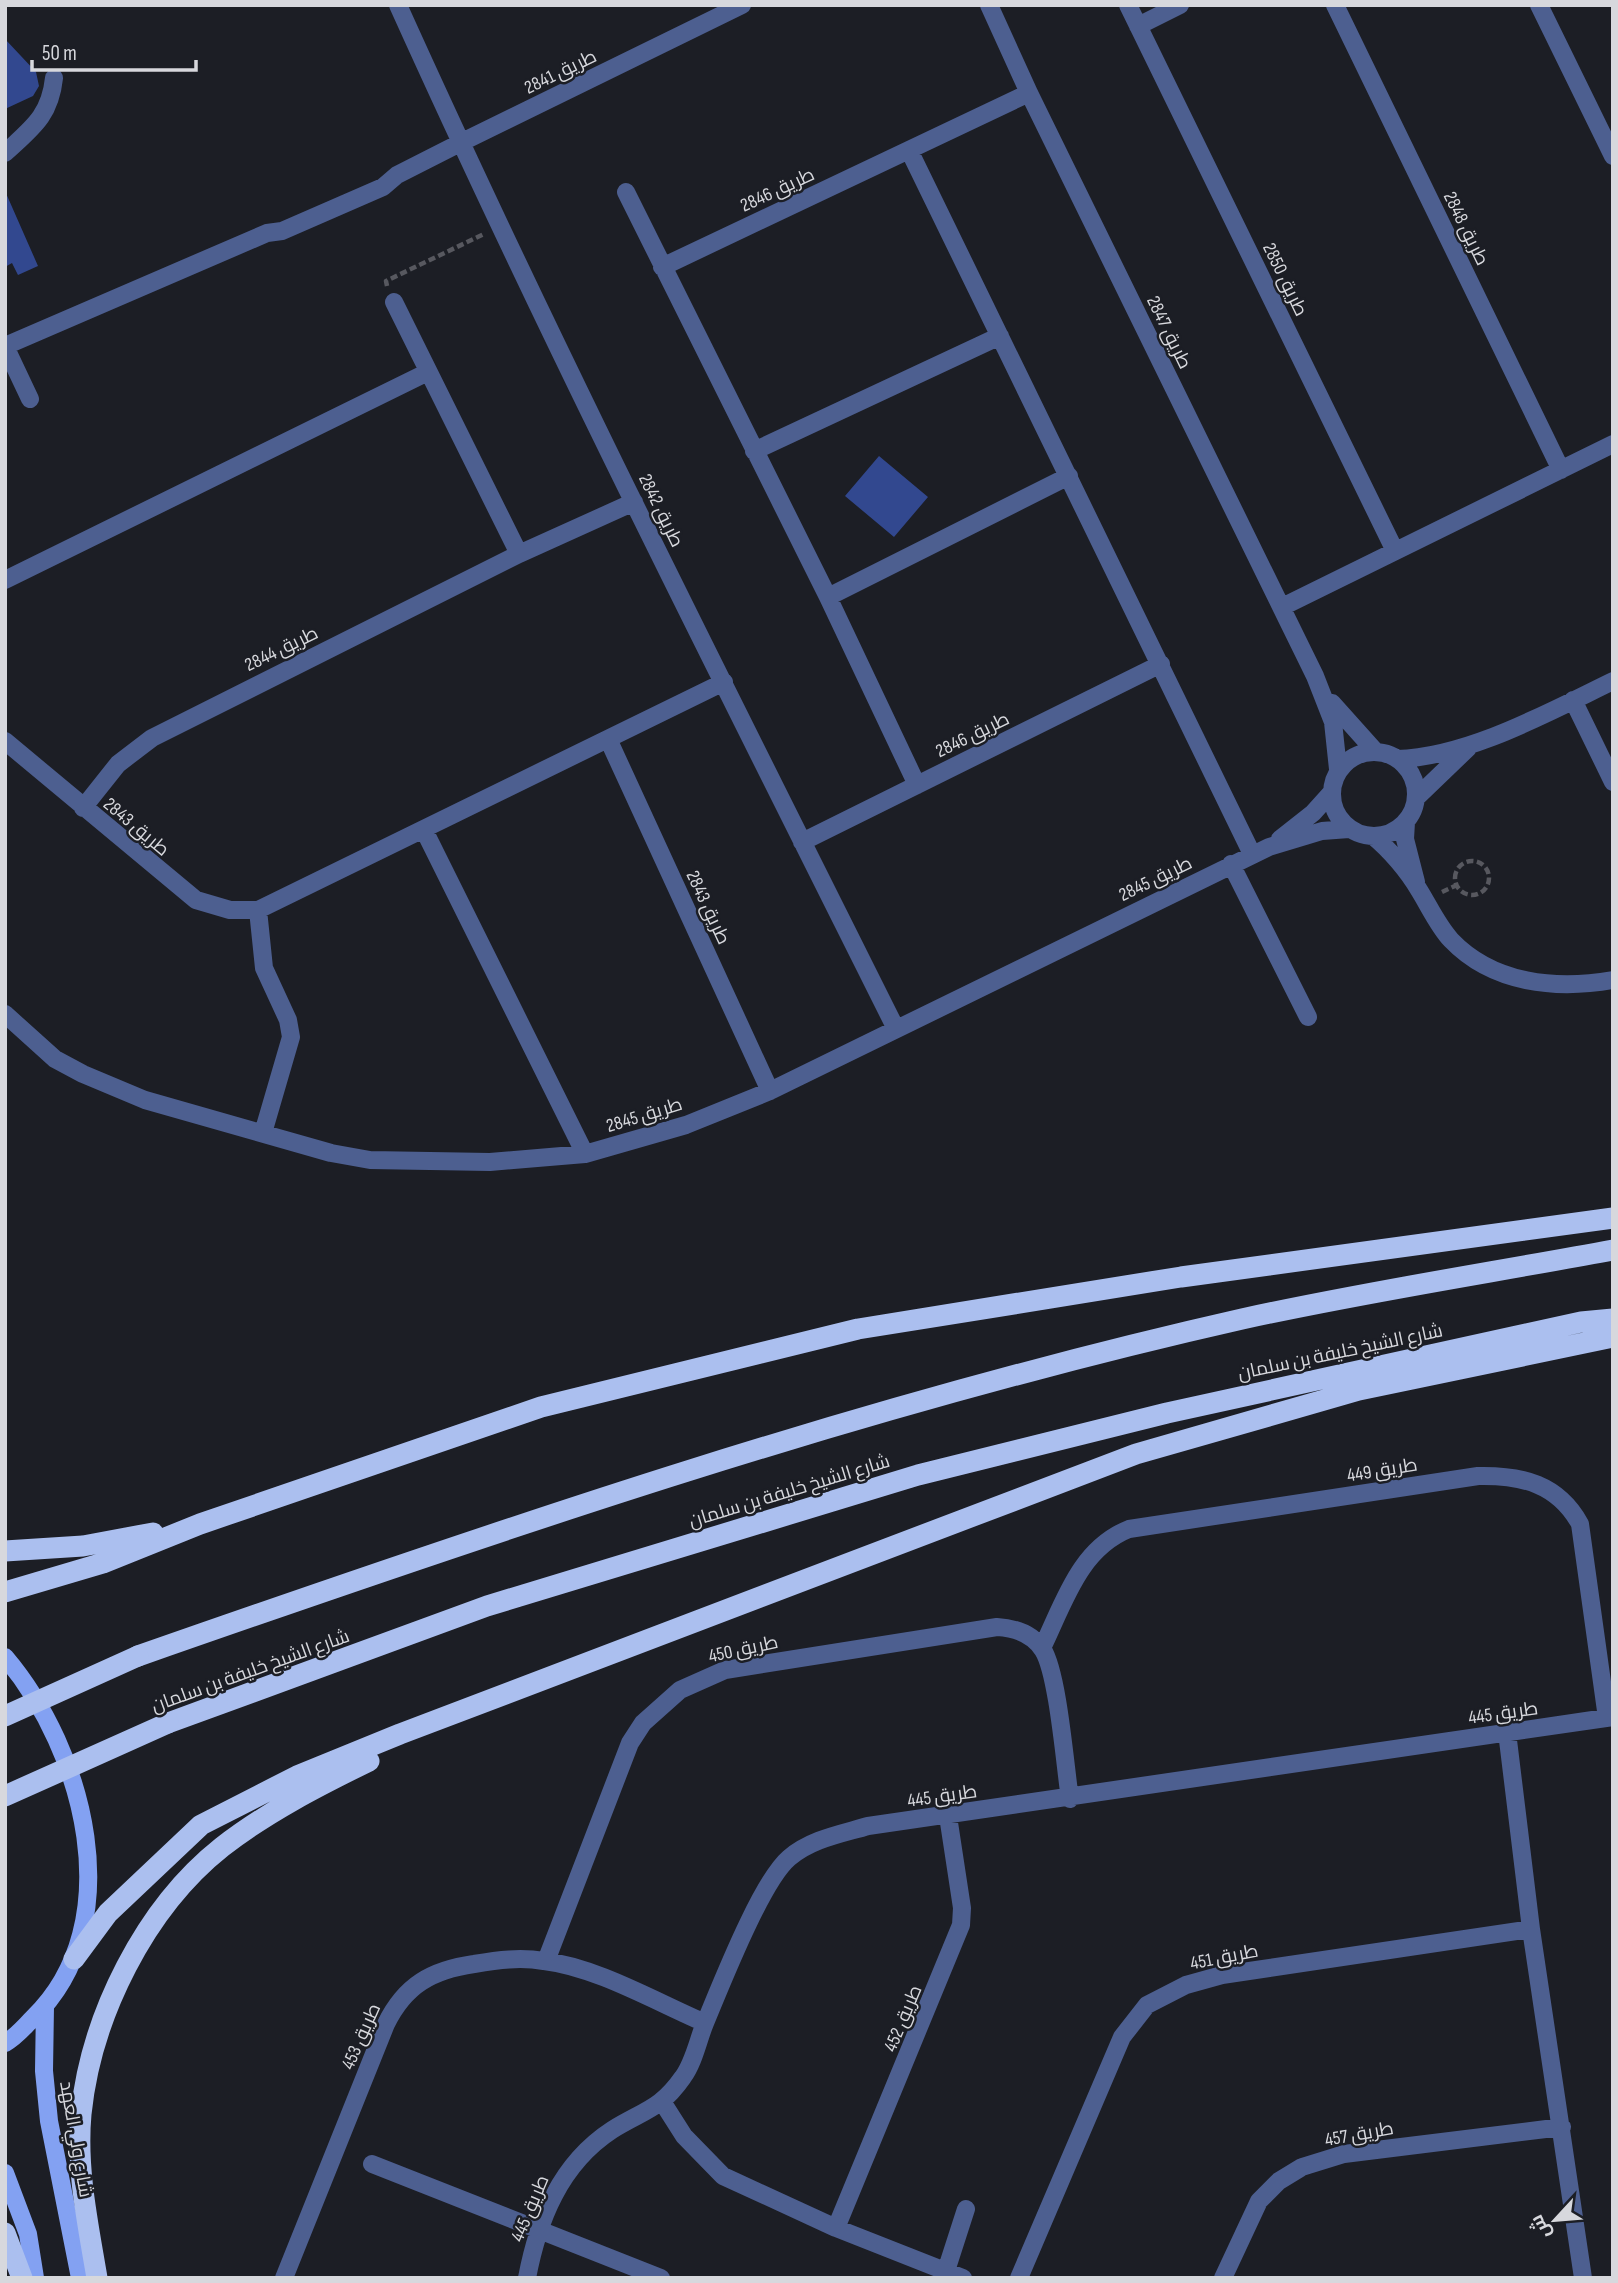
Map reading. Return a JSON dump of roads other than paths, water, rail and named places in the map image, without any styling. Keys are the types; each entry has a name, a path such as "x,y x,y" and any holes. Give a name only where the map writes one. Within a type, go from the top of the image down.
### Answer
{"highway":[{"path":"5,1592 103,1563 200,1524 541,1407 858,1329 1181,1277 1613,1217"},
{"path":"5,1716 138,1656 459,1544 747,1450 905,1405 1243,1319 1613,1250"},
{"name":"شارع الشيخ خليفة بن سلمان","path":"5,1796 169,1723 487,1606 918,1475 1167,1413 1581,1322 1613,1319"},
{"path":"74,1959 108,1913 201,1825 297,1776 1136,1454 1359,1391 1613,1337"},
{"path":"5,1551 83,1546 200,1524"},
{"path":"97,2278 82,2183 81,2114 92,2055 112,2000 142,1940 177,1890 222,1847 301,1795 483,1703"},
{"path":"5,2233 23,2278"}],"main road":[{"path":"5,1657 31,1688 59,1741 75,1787 86,1843 88,1896 74,1959 45,2006 5,2043"},
{"name":"شارع ولي العهد","path":"45,2006 44,2071 49,2121 80,2278"},
{"path":"5,2173 28,2234 35,2278"}],"street":[{"name":"طريق 2842","path":"398,5 460,143 634,502 896,1029"},
{"name":"طريق 2841","path":"5,346 267,233 282,231 383,187 397,175 460,143 742,5"},
{"name":"طريق 2847","path":"989,5 1029,93 1315,676 1334,722 1338,769"},
{"name":"طريق 2850","path":"1128,5 1395,551"},
{"path":"1138,26 1180,5"},
{"name":"طريق 2848","path":"1335,5 1561,470"},
{"path":"1539,5 1613,156"},
{"path":"7,149 34,127 52,101 54,78"},
{"name":"طريق 2846","path":"662,267 1029,93"},
{"path":"909,150 1161,664 1261,851"},
{"path":"626,192 828,597 917,785"},
{"path":"394,302 519,554"},
{"path":"754,451 1000,336"},
{"path":"5,346 30,399"},
{"path":"5,580 428,372"},
{"path":"1282,607 1613,444"},
{"path":"828,597 1069,476"},
{"name":"طريق 2844","path":"83,808 118,764 152,738 519,554 634,502"},
{"name":"طريق 2846","path":"802,842 1161,664"},
{"name":"طريق 2847","path":"1315,676 1342,717 1376,751"},
{"path":"1396,759 1437,754 1473,743 1613,681"},
{"name":"طريق 2843","path":"5,741 196,900 230,910 258,910 609,741 724,682"},
{"path":"1573,700 1613,782"},
{"name":"طريق 2843","path":"609,741 770,1091"},
{"path":"1417,886 1405,839 1406,822 1416,798 1473,743"},
{"path":"1406,822 1391,833 1373,836 1349,829 1336,813 1331,793 1338,769 1355,756 1376,751 1396,759 1412,776 1416,798"},
{"name":"طريق 2845","path":"1261,851 1312,813 1331,793"},
{"name":"طريق 2845","path":"5,1014 55,1059 83,1074 145,1100 331,1153 370,1160 490,1162 585,1154 686,1125 770,1091 1231,864 1322,831 1349,829"},
{"path":"424,830 585,1154"},
{"path":"1373,836 1417,886 1451,939 1478,961 1503,975 1562,985 1613,980"},
{"path":"1231,864 1308,1017"},
{"path":"258,910 264,968 289,1020 291,1037 262,1133"},
{"name":"طريق 449","path":"1042,1648 1084,1562 1104,1542 1129,1529 1478,1476 1511,1477 1541,1484 1553,1492 1564,1500 1580,1524 1610,1718"},
{"name":"طريق 450","path":"546,1961 630,1743 643,1723 680,1690 724,1670 997,1627 1022,1631 1042,1648"},
{"path":"1042,1648 1051,1671 1070,1799"},
{"name":"طريق 445","path":"527,2278 539,2229 559,2182 583,2154 611,2131 663,2103 686,2074 705,2023 770,1879 789,1858 812,1843 868,1826 1070,1799 1610,1718"},
{"path":"1507,1732 1531,1929 1583,2278"},
{"name":"طريق 452","path":"836,2228 961,1925 962,1908 948,1815"},
{"name":"طريق 451","path":"1019,2278 1122,2037 1147,2005 1186,1985 1222,1975 1531,1929"},
{"name":"طريق 453","path":"284,2278 386,2024 404,1994 417,1983 448,1968 503,1960 546,1961 579,1969 705,2023"},
{"path":"663,2103 684,2136 723,2176 836,2228 954,2274 966,2209"},
{"name":"طريق 457","path":"1223,2278 1259,2201 1279,2180 1302,2167 1344,2154 1562,2127"},
{"path":"372,2164 539,2229 650,2276"}]}
